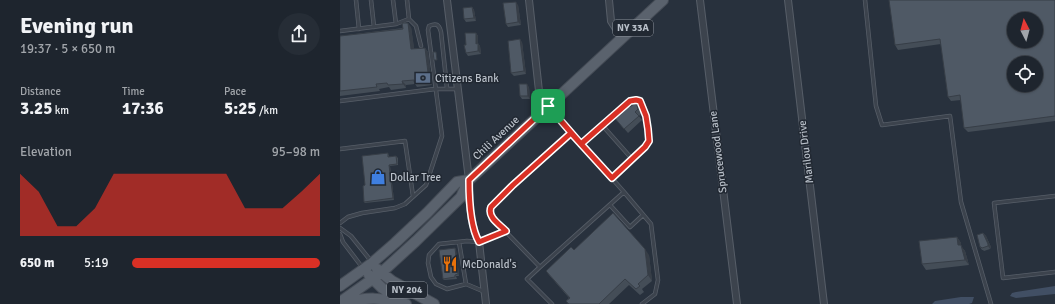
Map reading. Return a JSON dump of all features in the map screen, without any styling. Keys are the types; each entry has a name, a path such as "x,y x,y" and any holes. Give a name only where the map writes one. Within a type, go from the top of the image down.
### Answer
{"main road":[{"name":"Chili Avenue","path":"340,303 377,276 461,197 469,180 663,0"},
{"name":"Chili Avenue","path":"340,286 372,263 427,213 457,182 469,180"},
{"name":"NY 204","path":"372,263 377,276 392,281 434,304"},
{"path":"363,269 377,276 382,288 406,304"},
{"name":"NY 204","path":"340,303 370,298 386,299 406,304"}],"street":[{"path":"447,0 469,180 469,195 475,235 479,242 486,304"},
{"path":"529,0 539,91 548,106"},
{"path":"609,0 611,21 622,38"},
{"name":"Sprucewood Lane","path":"700,0 737,304"},
{"name":"Marilou Drive","path":"788,0 824,304"}],"lane":[{"path":"356,0 359,29"},
{"path":"371,0 374,27"},
{"path":"393,0 396,24"},
{"path":"407,0 409,19 416,26 420,46"},
{"path":"866,0 876,106 882,126 950,116 961,202 991,304"},
{"path":"340,32 396,24 409,19"},
{"path":"340,223 348,217 362,213 395,208 405,204 426,185 442,136 428,30 429,26 437,24 439,25 441,32 448,88"},
{"path":"340,101 435,89 458,89"},
{"path":"581,144 630,101 640,101 646,116 649,141 633,160 612,178"},
{"path":"548,106 651,224 658,280 655,294 642,304"},
{"path":"602,125 633,160"},
{"path":"540,267 490,215 489,211 491,207 513,185 571,133"},
{"path":"340,149 405,141 413,196"},
{"path":"552,304 527,279 624,192"},
{"path":"1055,196 994,203 1003,278 1055,272"},
{"path":"610,204 630,227 643,215"},
{"path":"340,228 351,236 372,263"},
{"path":"485,292 466,284 447,289 436,284 431,277 428,263 429,255 439,244 479,242 506,231"},
{"path":"340,234 343,242 363,269"},
{"path":"459,242 466,284"}],"water":[{"path":"1055,286 1055,294 1016,298 1010,296 1012,293 1016,292"},
{"path":"961,297 974,297 972,303 969,304 932,304 935,301"}],"building":[{"path":"889,0 1055,0 1055,116 964,128 960,95 948,97 940,39 895,45"},
{"path":"516,2 518,22 506,24 503,3"},
{"path":"472,7 474,18 464,19 463,8"},
{"path":"402,23 408,23 411,49 425,48 429,81 402,81 403,84 376,84 377,87 340,91 340,36 403,29"},
{"path":"465,33 476,33 476,44 478,43 478,51 466,53 464,45 466,45"},
{"path":"520,39 524,71 511,73 508,41"},
{"path":"433,52 436,52 437,60 434,60"},
{"path":"519,84 527,84 528,96 520,96"},
{"path":"636,102 638,109 635,112 639,116 624,129 613,116 627,103 630,107"},
{"name":"Dollar Tree","path":"388,153 388,157 396,156 397,164 389,165 393,198 364,202 363,186 365,185 362,156"},
{"path":"613,213 645,249 648,275 638,284 640,286 636,289 625,279 599,304 569,304 566,301 570,298 546,271 571,247 574,250"},
{"path":"983,233 988,246 982,248 980,247 977,235"},
{"path":"957,237 958,245 961,245 965,260 922,264 919,241"},
{"name":"McDonald's","path":"455,248 458,274 455,275 455,277 443,279 439,250"}],"place":[{"name":"Citizens Bank","path":"423,78"},
{"name":"Dollar Tree","path":"378,177"},
{"name":"McDonald's","path":"450,264"}],"route":[{"path":"548,106 469,180 469,195 475,235 479,242 506,231 490,215 489,211 499,197 571,133 581,144 612,178 633,160 649,141 646,116 640,101 630,101 581,144 548,106"}]}
